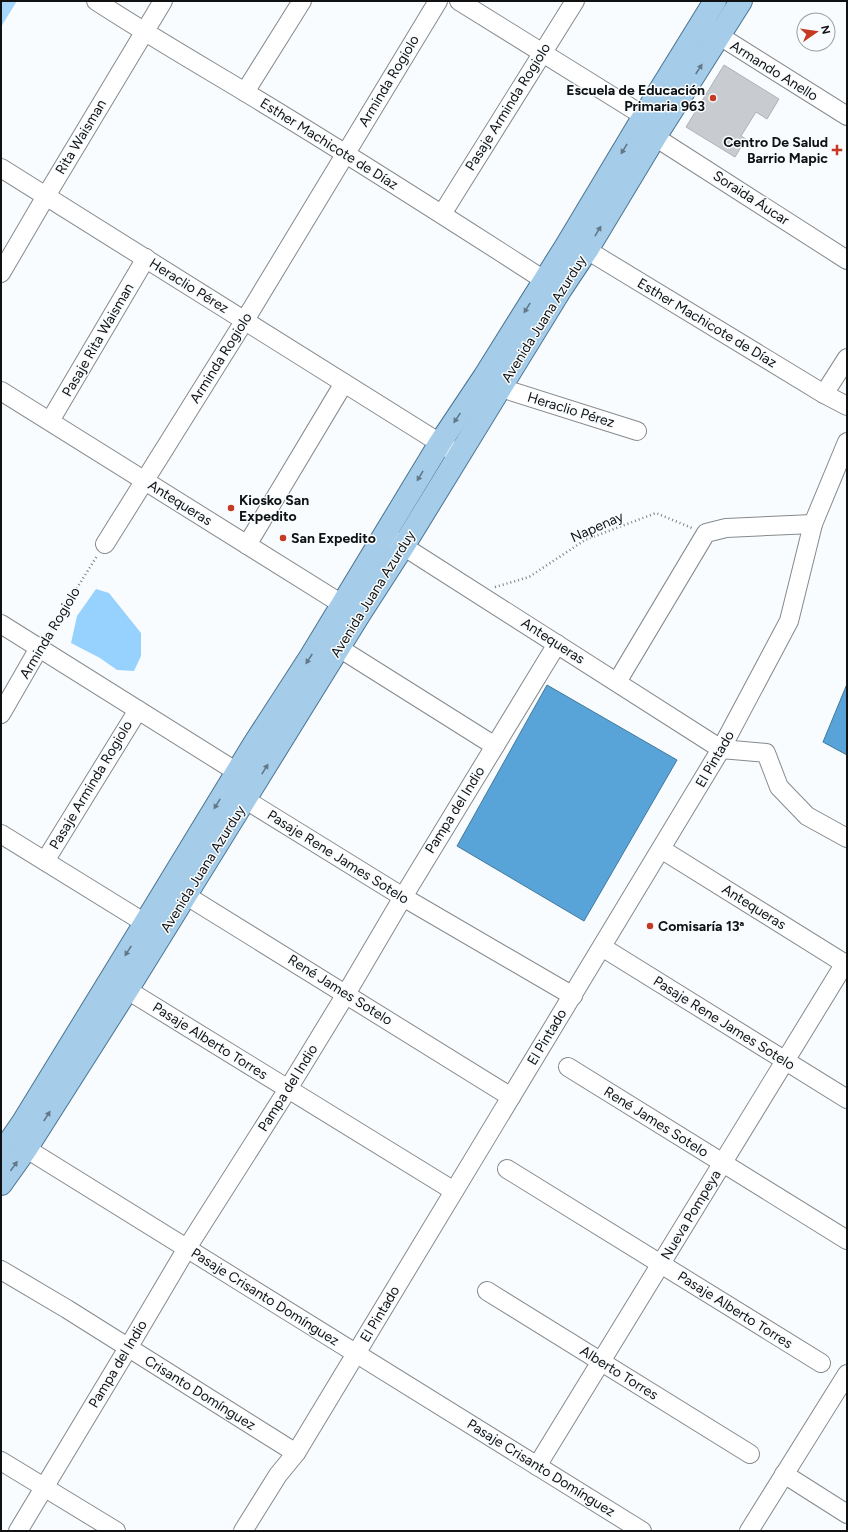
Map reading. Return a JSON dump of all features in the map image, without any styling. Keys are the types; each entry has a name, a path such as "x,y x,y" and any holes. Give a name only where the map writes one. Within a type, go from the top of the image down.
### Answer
{"main road":[{"name":"Avenida Juana Azurduy","path":"553,285 566,246 715,1"},
{"name":"Avenida Juana Azurduy","path":"351,610 404,546 459,454 493,383 553,285 587,250 655,137 720,37 741,1"},
{"name":"Avenida Juana Azurduy","path":"119,985 145,923 177,890 246,800 331,643 351,610 384,535 440,443 493,383"},
{"name":"Avenida Juana Azurduy","path":"1,1184 23,1122 119,985 177,890 237,772 331,643"}],"street":[{"name":"Esther Machicote de Díaz","path":"96,1 144,32 245,92 442,214 553,285"},
{"name":"Rita Waisman","path":"1,273 163,1"},
{"path":"245,92 302,1"},
{"name":"Arminda Rogiolo","path":"105,544 245,320 438,1"},
{"path":"459,1 644,116 655,137"},
{"name":"Pasaje Arminda Rogiolo","path":"442,214 574,1"},
{"name":"Armando Anello","path":"702,24 720,37 847,116"},
{"name":"Soraida Áucar","path":"655,137 847,260"},
{"name":"Heraclio Pérez","path":"1,168 459,454"},
{"name":"Esther Machicote de Díaz","path":"566,246 587,250 824,394 847,406"},
{"name":"Pasaje Rita Waisman","path":"50,421 146,258"},
{"path":"824,394 847,358"},
{"path":"247,545 344,382"},
{"name":"Heraclio Pérez","path":"493,383 637,430"},
{"name":"Antequeras","path":"1,391 351,610"},
{"name":"El Pintado","path":"243,1531 278,1475 296,1453 722,750 789,621 812,524 847,442"},
{"path":"617,682 706,534 726,528 812,524"},
{"name":"Antequeras","path":"384,535 477,592 722,750"},
{"path":"1,624 237,772 246,800"},
{"path":"331,643 495,746"},
{"name":"Pampa del Indio","path":"18,1531 187,1248 288,1089 346,994 402,897 557,644"},
{"name":"Arminda Rogiolo","path":"1,714 39,648"},
{"name":"Pasaje Arminda Rogiolo","path":"45,861 138,710"},
{"path":"722,750 766,753 779,788 807,816 847,838"},
{"name":"Pasaje Rene James Sotelo","path":"246,800 402,897 573,996"},
{"path":"1,834 145,923"},
{"name":"Antequeras","path":"661,849 846,964"},
{"name":"René James Sotelo","path":"177,890 511,1097"},
{"name":"Pasaje Rene James Sotelo","path":"602,947 847,1099"},
{"name":"Nueva Pompeya","path":"537,1466 722,1163 846,964"},
{"name":"Pasaje Alberto Torres","path":"119,985 454,1191"},
{"name":"René James Sotelo","path":"568,1067 847,1240"},
{"name":"Pasaje Crisanto Domínguez","path":"13,1148 187,1248 642,1531"},
{"name":"Pasaje Alberto Torres","path":"507,1169 821,1364"},
{"name":"Crisanto Domínguez","path":"1,1270 296,1453"},
{"name":"Alberto Torres","path":"487,1291 750,1454"},
{"path":"749,1531 846,1379"},
{"path":"1,1461 116,1531"},
{"path":"784,1474 847,1514"}],"path":[{"name":"Napenay","path":"477,592 529,577 585,540 656,513 706,534"},
{"name":"Arminda Rogiolo","path":"39,648 105,544"}],"shaded area":[{"path":"1,1 17,1 1,27"},
{"path":"96,589 109,593 141,633 141,656 134,671 117,670 100,658 71,643 77,616"},
{"path":"847,684 847,755 823,742"},
{"path":"547,685 677,760 584,921 457,846"}],"building":[{"path":"724,65 779,99 767,119 756,112 741,136 746,139 735,157 686,127"}],"place":[{"name":"Escuela de Educación Primaria 963","path":"713,98"},
{"name":"Centro De Salud Barrio Mapic","path":"837,150"},
{"name":"Kiosko San Expedito","path":"231,508"},
{"name":"San Expedito","path":"283,538"},
{"name":"Comisaría 13ª","path":"650,926"}]}
